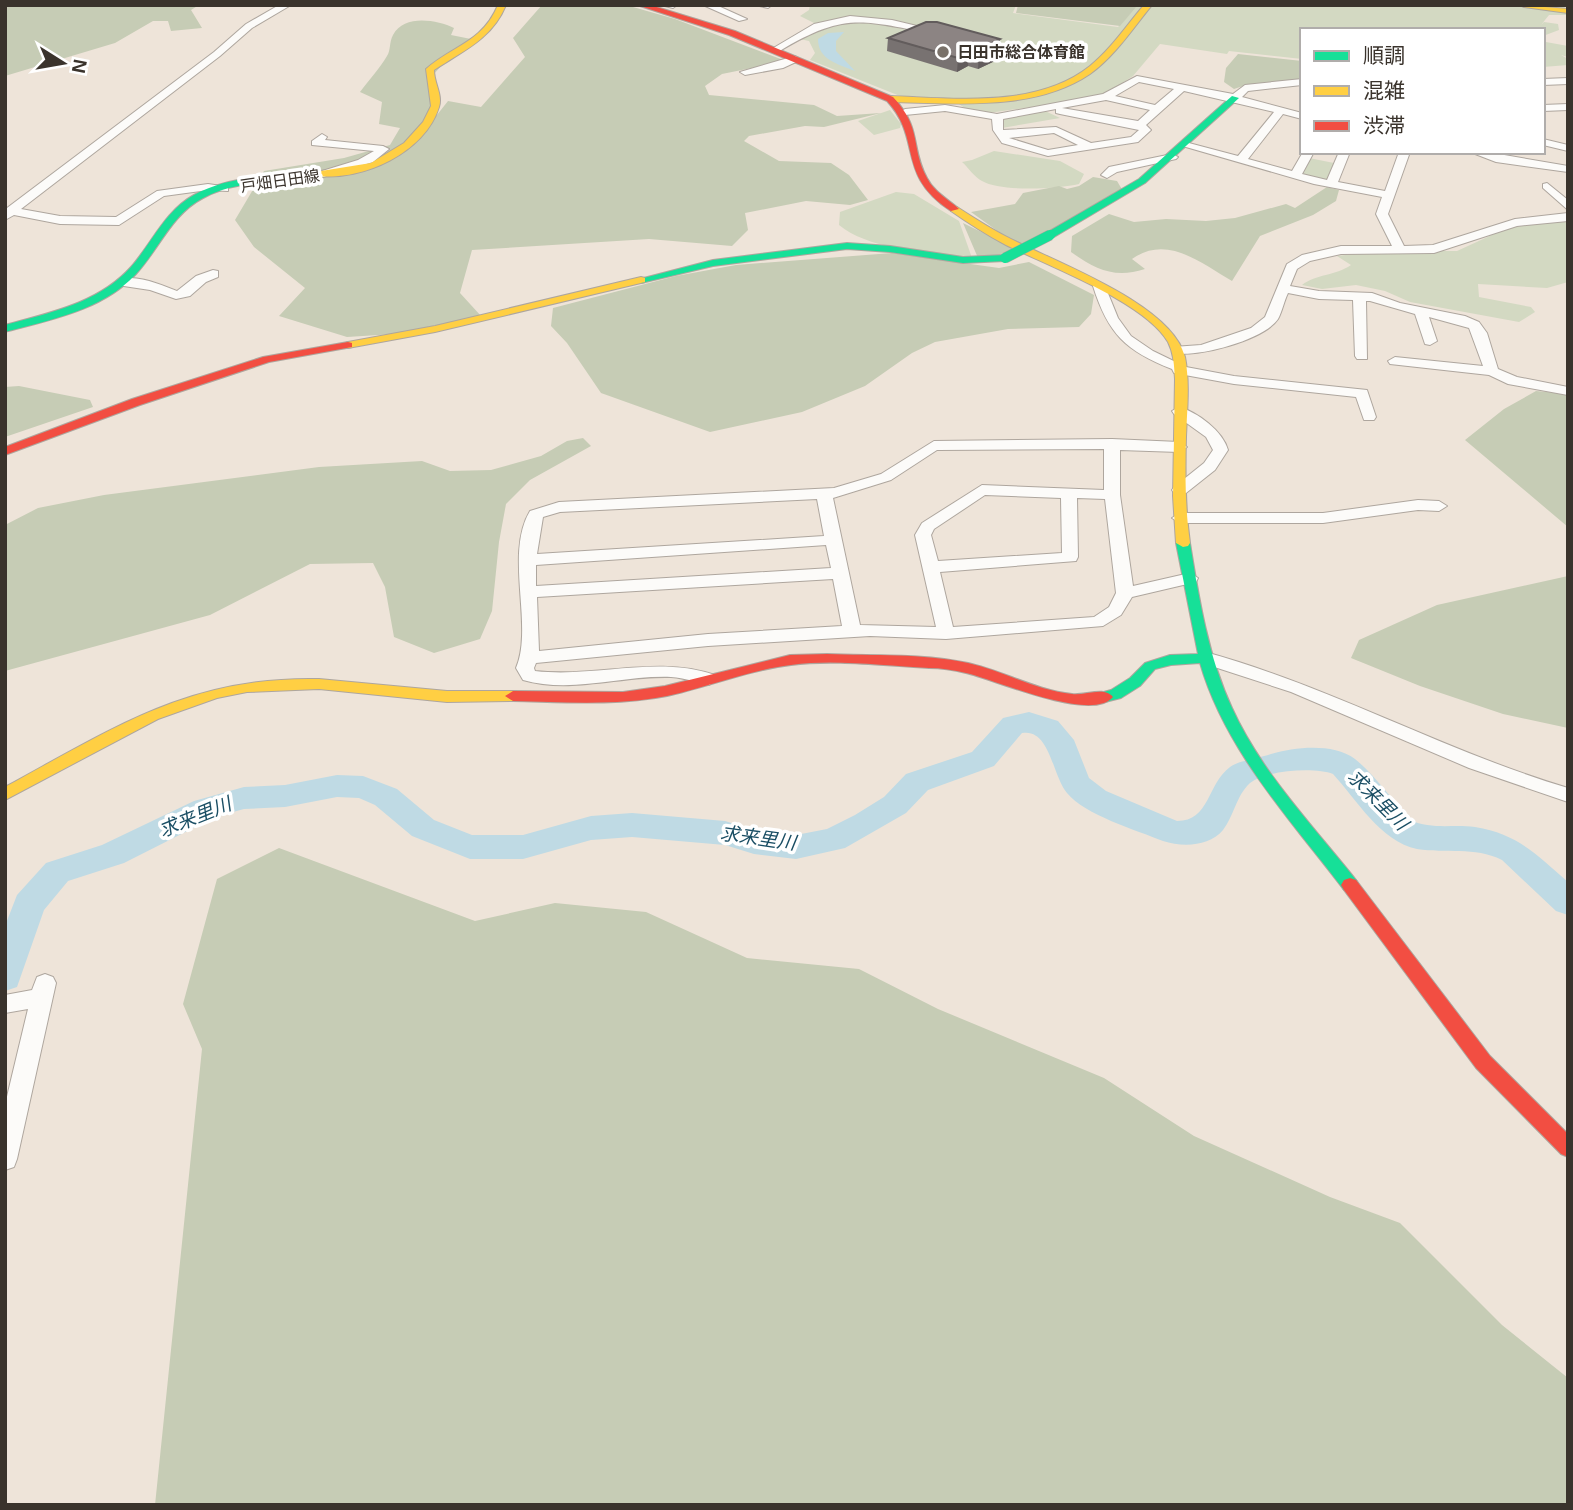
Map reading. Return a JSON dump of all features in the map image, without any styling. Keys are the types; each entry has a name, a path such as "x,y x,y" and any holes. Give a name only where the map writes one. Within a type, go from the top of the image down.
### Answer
{"street":[{"path":"8,214 217,54 256,19 287,5"},
{"path":"641,5 687,18 775,50 890,99 905,112 912,128 920,172 925,184 935,195 1002,238 1142,310 1179,362 1180,518 1205,658 1227,717 1248,750 1483,1062 1568,1149"},
{"path":"665,5 673,5"},
{"path":"707,5 742,19"},
{"path":"759,5 768,5"},
{"path":"890,99 1015,96 1062,85 1086,73 1148,5"},
{"path":"1524,5 1568,11"},
{"name":"戸畑日田線","path":"5,328 81,304 122,282 144,260 186,204 202,195 391,160 403,150 435,109 436,95 428,78 430,69 480,41 496,14"},
{"path":"775,50 823,24 836,21 875,21 933,31"},
{"path":"745,72 779,66 795,59"},
{"path":"905,112 945,108 997,117 1106,97 1137,79 1236,98 1300,115"},
{"path":"1545,82 1568,81"},
{"path":"5,451 135,402 267,359 435,330 694,267 847,246 890,249 963,260 1005,258 1142,181 1172,157 1245,88 1300,82"},
{"path":"1140,125 1182,87"},
{"path":"1106,97 1157,108"},
{"path":"1545,109 1568,107"},
{"path":"997,117 1001,135 1017,146 1040,153 1092,148 1133,140 1146,130 1140,125 1048,109"},
{"path":"1241,160 1281,110"},
{"path":"1001,135 1056,130 1092,148"},
{"path":"355,146 366,135"},
{"path":"322,137 316,144 383,149 366,163 340,167 323,174"},
{"path":"1545,142 1568,148"},
{"path":"1185,145 1296,176 1390,195"},
{"path":"1296,176 1308,154"},
{"path":"1331,184 1344,154"},
{"path":"1400,250 1382,214 1404,154"},
{"path":"1481,154 1496,159 1568,170"},
{"path":"1107,175 1113,169 1172,157"},
{"path":"1548,186 1568,208"},
{"path":"8,214 60,220 119,221 161,193 208,187 224,189"},
{"path":"1179,362 1202,349 1256,331 1271,320 1291,267 1322,252 1434,249 1515,223 1568,217"},
{"path":"122,282 152,286 176,296 213,274"},
{"path":"1099,286 1114,326 1126,342 1151,357 1179,362 1234,380 1362,393 1369,417"},
{"path":"1283,288 1320,295 1359,296 1460,319 1474,325 1480,333 1492,371"},
{"path":"1359,296 1362,356"},
{"path":"1421,311 1430,341"},
{"path":"1395,361 1492,371 1513,381 1568,391"},
{"path":"1179,411 1219,440 1222,450 1217,461 1180,490"},
{"path":"709,679 677,671 549,679 529,676 525,668 530,658 528,592 532,522 536,514 547,509 824,494 870,484 934,446 1112,444 1179,447"},
{"path":"530,658 708,640 852,631 946,633 1097,622 1108,618 1120,607 1125,593 1112,495 1112,444"},
{"path":"946,633 923,536 928,526 982,490 1112,495"},
{"path":"932,567 1070,556 1069,493"},
{"path":"824,494 852,631"},
{"path":"1180,518 1323,518 1418,505 1439,506"},
{"path":"530,560 833,540"},
{"path":"528,592 839,573"},
{"path":"1125,593 1190,578"},
{"path":"5,794 155,715 211,695 245,687 321,683 442,696 598,697 665,691 790,660 911,661 968,668 1050,695 1074,700 1093,700 1116,694 1135,682 1150,666 1170,660 1205,658 1254,671 1326,699 1499,775 1568,795"},
{"path":"5,1004 43,990 5,1159"}],"green space":[{"path":"5,5 199,5 191,10 202,28 171,31 168,21 153,21 115,43 5,76"},
{"path":"542,5 626,5 675,19 786,61 722,74 705,86 709,95 814,105 837,116 881,113 824,127 805,126 749,136 744,141 779,161 831,163 849,175 868,200 850,205 806,201 745,213 748,230 732,246 649,239 472,250 460,293 481,316 394,334 347,337 279,316 305,288 254,247 235,220 264,171 344,158 390,145 400,128 379,124 382,102 360,92 387,56 391,40 398,28 413,21 439,23 454,28 451,35 476,40 434,74 439,100 429,125 448,101 481,107 525,57 513,38"},
{"path":"810,5 1016,5 1013,13 1118,27 1138,5 1551,5 1564,6 1568,15 1549,15 1541,25 1544,22 1558,24 1559,30 1545,35 1545,28 1300,28 1300,59 1229,51 1227,54 1160,44 1133,76 1101,97 989,113 969,111 950,98 900,96 810,60 815,53 809,41 795,38 816,24 800,16 809,10"},
{"path":"1018,5 1138,5 1120,26 1016,13"},
{"path":"1545,40 1568,46 1568,57 1561,55 1568,59 1568,65 1545,67"},
{"path":"1238,54 1300,61 1300,80 1246,85 1234,89 1224,82 1226,68"},
{"path":"890,110 901,124 900,128 874,135 858,121"},
{"path":"1043,110 1060,118 1002,128 1000,117"},
{"path":"994,151 1060,161 1084,174 1079,184 1069,186 1002,187 979,179 962,162"},
{"path":"1309,158 1334,163 1326,181 1301,175"},
{"path":"1093,177 1117,181 1123,191 1024,245 1003,235 971,212 1015,204 1023,193 1059,186 1067,189 1079,186"},
{"path":"1327,187 1339,190 1336,201 1313,215 1260,236 1232,281 1196,260 1171,250 1145,252 1132,259 1145,269 1124,273 1105,271 1071,252 1072,236 1109,214 1134,222 1235,218 1286,204 1295,208"},
{"path":"896,192 914,194 959,221 972,258 884,245 852,234 839,225 840,212"},
{"path":"1551,221 1568,221 1568,282 1547,288 1478,284 1479,297 1531,307 1535,312 1519,322 1410,302 1385,291 1356,285 1322,289 1302,285 1351,265 1337,256 1379,251 1457,251 1505,229"},
{"path":"963,223 1016,249 1001,256 978,258"},
{"path":"892,253 999,268 1029,262 1094,295 1091,314 1079,327 1008,329 935,342 912,353 865,386 802,412 710,432 601,393 567,343 551,326 553,308 676,276 736,265"},
{"path":"19,386 90,400 93,407 5,437 5,387"},
{"path":"1536,391 1568,394 1568,527 1465,440 1504,409"},
{"path":"583,438 591,446 530,480 506,504 492,611 480,639 434,653 394,637 385,587 373,563 310,564 210,615 5,671 5,525 38,508 104,495 319,467 422,461 450,471 491,470 541,456 567,441"},
{"path":"1568,576 1568,728 1503,714 1420,686 1351,658 1359,640 1437,605"},
{"path":"279,848 475,921 555,903 646,912 747,958 859,969 938,1009 1104,1078 1194,1136 1330,1197 1400,1223 1502,1325 1568,1378 1568,1505 155,1505 202,1049 183,1004 217,879"}],"water":[{"path":"844,32 836,41 836,51 855,71 825,57 819,46 818,39 828,33"}],"building":[{"path":"926,22 937,22 1000,39 990,44 998,46 979,55 969,53 958,58 888,38"}],"waterway":[{"name":"求来里川","path":"5,977 29,904 57,872 113,854 205,809 244,798 285,796 337,786 363,787 386,797 423,828 470,847 523,847 591,828 632,825 725,833 754,842 796,847 834,840 866,823 895,805 917,782 983,759 1013,725 1029,722 1048,728 1059,740 1069,772 1078,786 1095,799 1174,833 1194,833 1211,823 1226,793 1241,774 1289,760 1324,759 1344,766 1399,828 1417,837 1474,839 1501,846 1513,852 1568,902"}],"traffic: fast":[{"path":"1050,235 1142,181 1235,98"},
{"path":"5,329 67,311 110,291 133,271 178,212 201,195 245,182 321,174"},
{"path":"1005,258 1050,235"},
{"path":"641,280 713,263 847,246 890,249 963,260 1005,258"},
{"path":"1183,543 1204,649 1225,710 1251,756 1350,885"},
{"path":"1105,697 1116,694 1135,682 1150,666 1170,660 1205,658"}],"traffic: slow":[{"path":"321,174 374,165 407,145 426,124 435,106 430,69 482,36 497,17 502,5"},
{"path":"890,99 991,100 1042,92 1065,84 1095,66 1148,5"},
{"path":"1524,5 1568,11"},
{"path":"954,209 1002,238 1110,292 1157,323 1172,339 1179,356 1181,379 1179,496 1183,543"},
{"path":"348,345 435,329 641,280"},
{"path":"5,794 153,715 216,693 247,687 319,684 447,697 513,696"}],"traffic: jam":[{"path":"641,5 732,33 890,99 909,127 916,163 926,185 954,209"},
{"path":"5,451 136,402 267,359 348,345"},
{"path":"513,696 623,697 665,691 790,660 827,659 938,663 968,668 1050,695 1074,700 1105,697"},
{"path":"1350,885 1483,1062 1568,1148"}],"place":[{"name":"日田市総合体育館","path":"943,52"}]}
